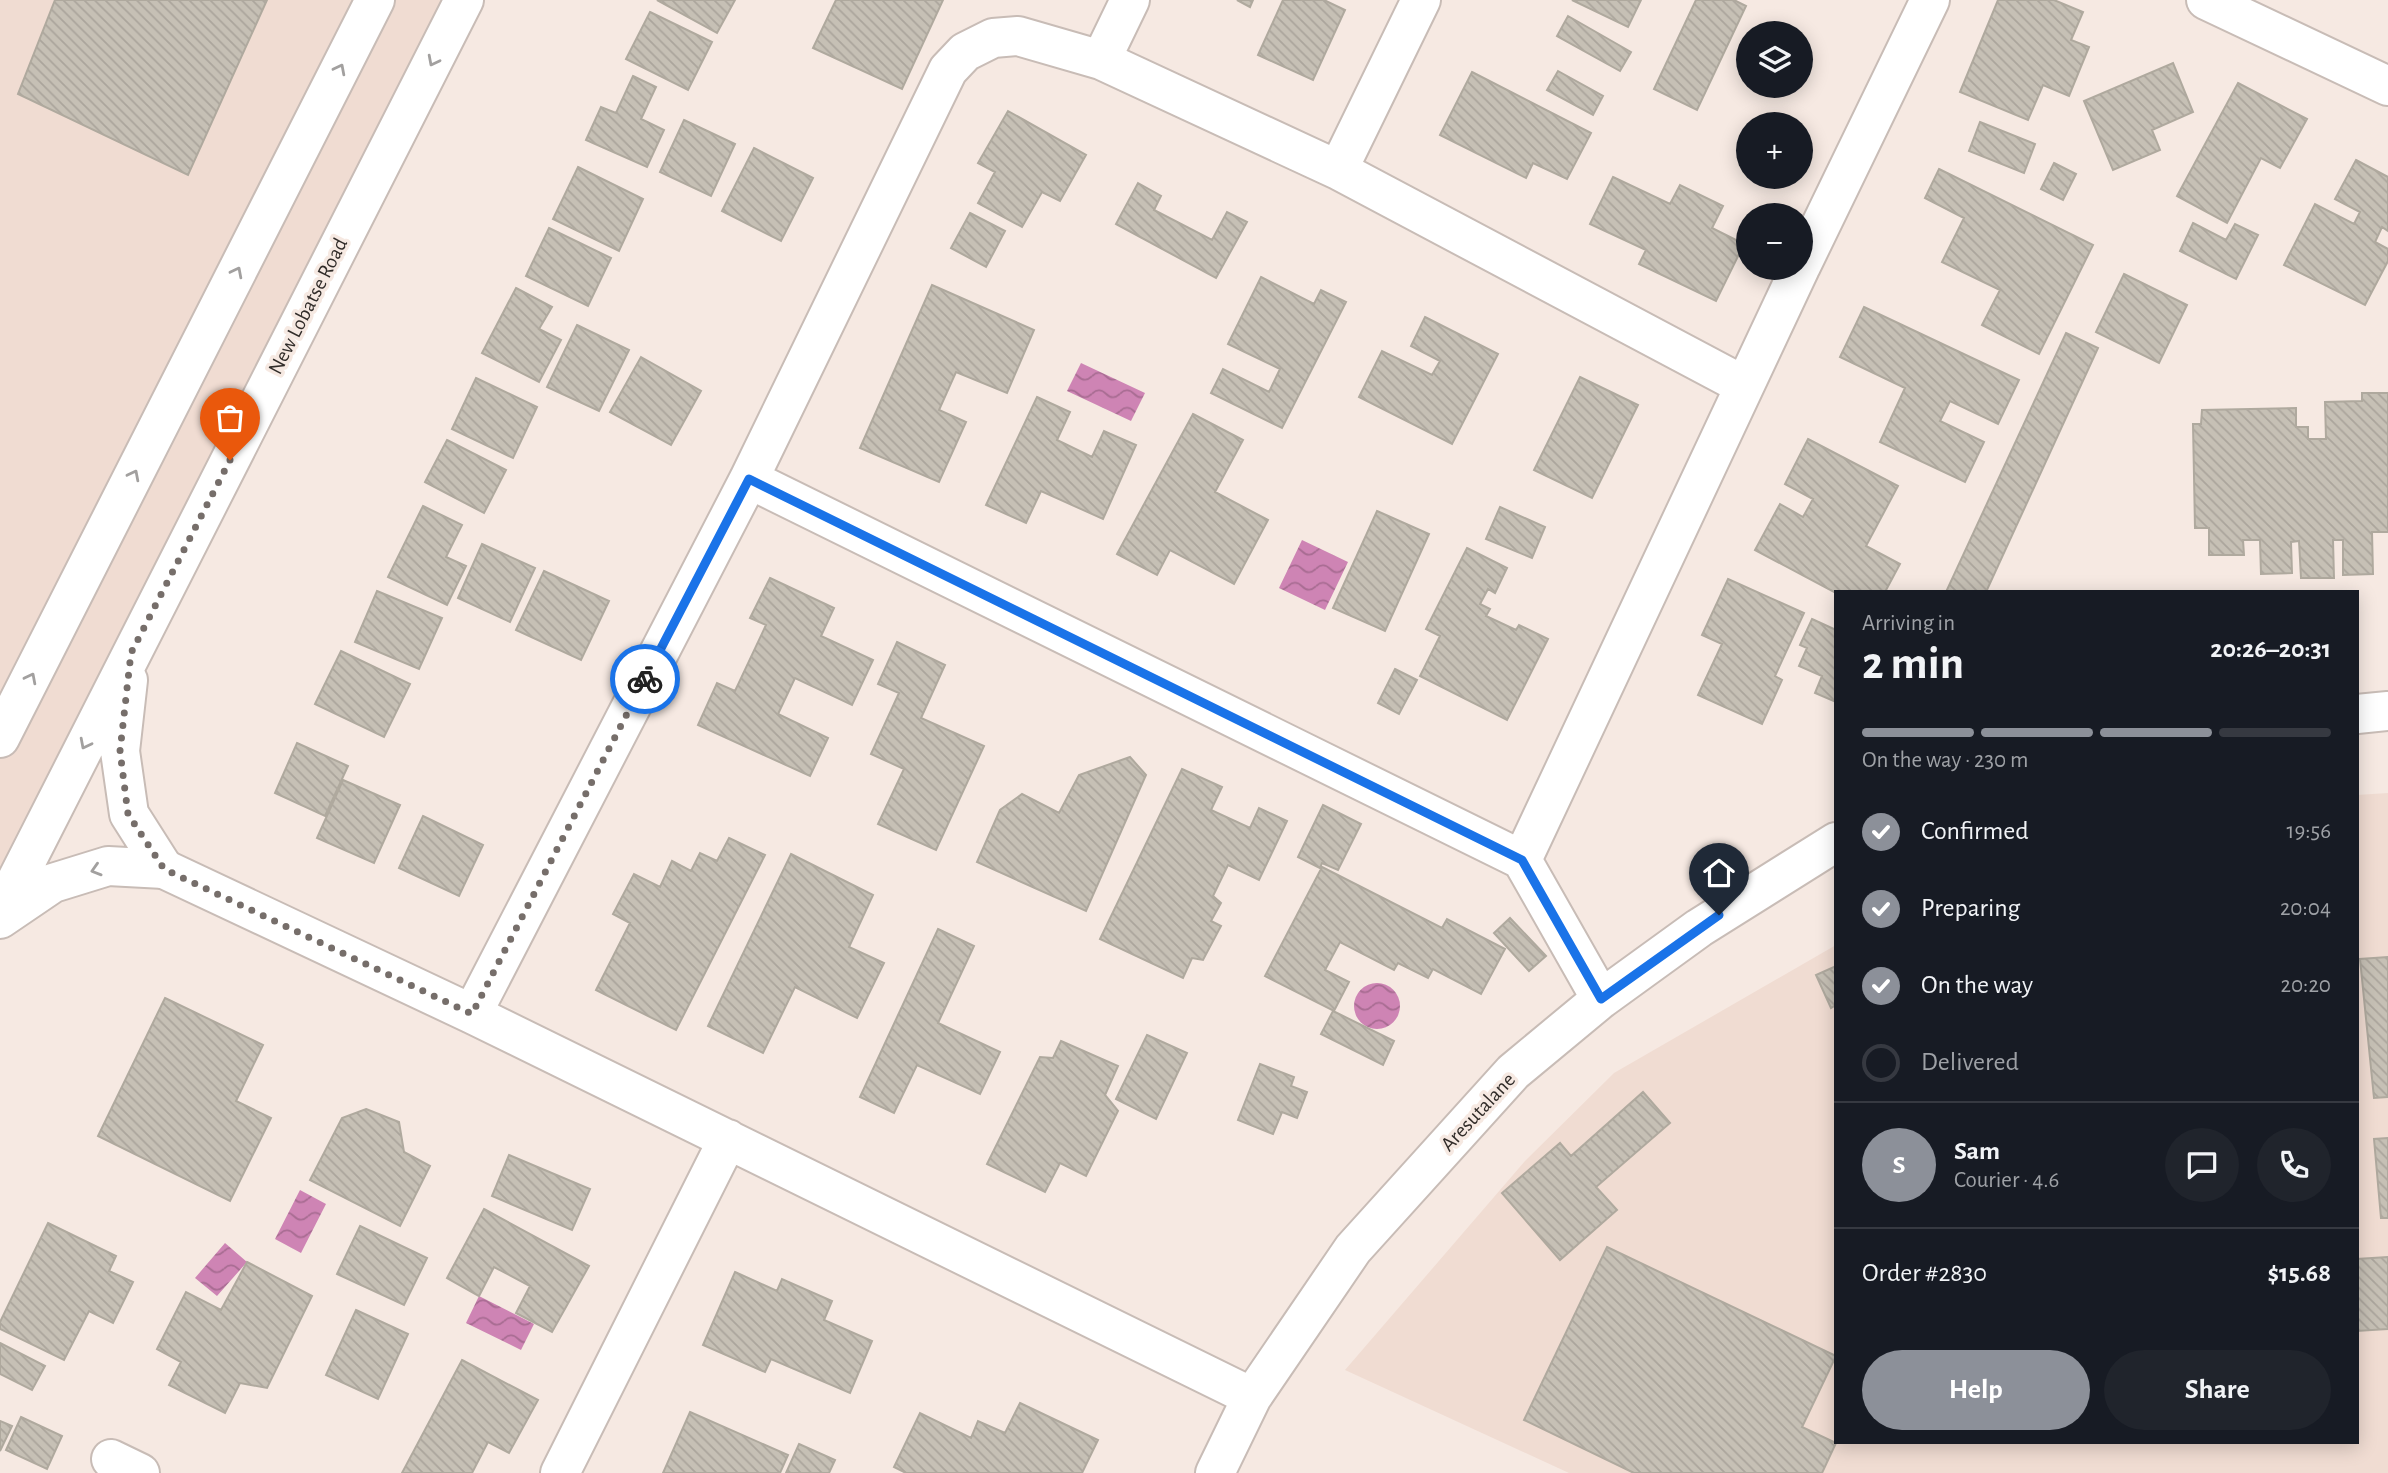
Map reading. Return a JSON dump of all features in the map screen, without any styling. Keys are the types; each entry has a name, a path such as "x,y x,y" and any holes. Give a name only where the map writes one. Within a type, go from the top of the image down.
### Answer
{"street":[{"path":"0,738 375,0"},
{"name":"New Lobatse Road","path":"0,913 464,0"},
{"path":"1101,60 1130,0"},
{"path":"1338,170 1421,0"},
{"path":"1813,240 1930,0"},
{"path":"2206,0 2388,86"},
{"path":"472,1014 749,479 948,70 965,52 974,47 993,38 1018,36 1101,60 1338,170 1743,385"},
{"path":"1522,860 1794,280"},
{"path":"749,479 1522,860 1601,999"},
{"path":"131,653 120,751 128,814 164,869"},
{"path":"2359,714 2388,711"},
{"name":"Aresutalane","path":"1215,1473 1252,1397 1353,1249 1513,1072 1601,999 1699,928 1834,843"},
{"path":"0,919 53,883 108,866 164,869 472,1014 1252,1397"},
{"path":"560,1473 728,1139"}],"shaded area":[{"path":"0,0 461,0 0,877"},
{"path":"2388,793 2388,1473 1569,1473 1345,1370 1525,1161 1614,1073 1834,946 1834,1444 2359,1444 2359,795"}],"water":[{"path":"1081,363 1145,393 1131,421 1067,391"},
{"path":"1302,540 1348,562 1325,610 1279,588"},
{"path":"1377,983 1393,990 1400,1006 1393,1022 1377,1029 1361,1022 1354,1006 1361,990"},
{"path":"300,1190 326,1204 301,1253 275,1239"},
{"path":"225,1243 247,1262 217,1296 195,1278"},
{"path":"479,1296 534,1324 521,1350 466,1323"}],"building":[{"path":"55,0 267,0 188,175 18,94"},
{"path":"657,0 735,0 717,33"},
{"path":"836,0 943,0 902,89 813,48"},
{"path":"1237,0 1253,0 1250,7"},
{"path":"1283,0 1324,0 1345,10 1313,80 1258,55"},
{"path":"1572,0 1641,0 1628,27"},
{"path":"1696,0 1734,0 1746,6 1739,21 1736,21 1736,27 1697,110 1654,89"},
{"path":"1998,0 2054,0 2083,12 2071,40 2089,47 2069,96 2043,85 2028,120 1960,92"},
{"path":"650,12 712,42 688,90 626,59"},
{"path":"1568,16 1631,52 1620,71 1557,36"},
{"path":"2173,63 2193,112 2152,130 2160,150 2113,170 2084,101"},
{"path":"1558,71 1603,96 1593,115 1547,90"},
{"path":"1472,72 1591,133 1567,179 1533,163 1526,178 1440,135"},
{"path":"633,76 656,87 641,119 664,130 647,167 586,140 601,107 616,113"},
{"path":"2238,83 2307,119 2280,168 2261,158 2227,223 2177,196"},
{"path":"1008,111 1086,155 1060,201 1042,192 1022,227 978,203 995,172 978,163"},
{"path":"684,120 735,144 711,196 660,172"},
{"path":"1980,122 2035,144 2024,173 1969,151"},
{"path":"754,148 813,178 781,241 722,211"},
{"path":"2356,160 2388,177 2388,231 2382,227 2375,242 2388,249 2388,261 2365,305 2284,265 2315,204 2354,224 2360,212 2335,199"},
{"path":"2054,163 2076,174 2063,200 2041,189"},
{"path":"578,167 643,199 619,251 553,219"},
{"path":"1939,169 2093,245 2039,354 1982,325 2000,290 1942,262 1964,218 1925,198"},
{"path":"1613,177 1670,204 1680,185 1723,206 1712,228 1736,240 1736,260 1716,301 1639,264 1646,250 1590,224"},
{"path":"1138,183 1161,196 1154,210 1212,240 1227,212 1247,222 1216,278 1116,224"},
{"path":"970,213 1005,231 986,267 951,248"},
{"path":"2193,223 2226,240 2235,224 2258,235 2236,279 2180,251"},
{"path":"549,228 611,258 588,306 526,276"},
{"path":"2124,274 2187,305 2159,363 2096,332"},
{"path":"1261,277 1314,304 1321,290 1346,302 1282,428 1211,393 1223,369 1269,392 1280,369 1228,344"},
{"path":"932,285 1034,330 1007,393 956,372 939,410 966,422 939,482 860,448"},
{"path":"516,288 552,307 539,329 561,340 539,382 482,353"},
{"path":"1864,307 2019,380 1998,424 1950,401 1940,421 1984,442 1965,482 1880,442 1905,388 1840,357"},
{"path":"1425,317 1498,354 1452,444 1359,397 1382,351 1432,375 1440,361 1411,346"},
{"path":"577,325 629,350 599,411 547,387"},
{"path":"2066,333 2098,348 1987,590 1947,590"},
{"path":"641,357 701,391 671,445 610,412"},
{"path":"1580,377 1638,405 1592,498 1534,470"},
{"path":"476,378 537,407 513,458 452,429"},
{"path":"2362,393 2388,393 2388,532 2372,532 2373,574 2343,575 2343,540 2333,540 2334,578 2301,578 2299,541 2291,542 2292,573 2261,574 2260,540 2243,540 2244,555 2209,555 2209,528 2195,528 2193,424 2201,424 2202,410 2296,408 2296,427 2308,427 2308,439 2326,439 2325,402 2362,401"},
{"path":"1037,397 1070,412 1057,440 1092,457 1104,431 1136,445 1103,519 1041,491 1026,523 986,505"},
{"path":"1193,414 1243,440 1215,492 1268,520 1234,584 1170,550 1157,575 1117,554"},
{"path":"1808,439 1898,486 1866,546 1900,564 1886,590 1834,592 1755,550 1780,504 1803,517 1813,499 1785,484"},
{"path":"447,440 506,470 484,513 425,482"},
{"path":"423,506 462,525 446,557 466,566 447,605 388,577"},
{"path":"1500,507 1545,527 1532,558 1486,539"},
{"path":"1377,511 1429,534 1385,631 1333,608"},
{"path":"482,544 535,568 510,622 458,598"},
{"path":"1467,548 1507,568 1495,593 1488,589 1480,604 1490,609 1486,616 1516,630 1519,625 1548,639 1507,720 1420,676 1440,636 1426,629"},
{"path":"544,571 609,601 581,660 516,630"},
{"path":"770,578 834,608 821,636 873,660 852,705 795,678 778,714 828,738 810,776 698,725 717,683 735,691 766,625 750,618"},
{"path":"1728,579 1804,613 1775,676 1782,680 1762,724 1698,695 1722,644 1702,635"},
{"path":"377,591 442,618 419,669 355,642"},
{"path":"1812,619 1834,629 1834,701 1815,693 1822,676 1799,666 1807,648 1800,645"},
{"path":"897,642 945,665 921,718 984,746 936,850 878,824 904,769 871,754 899,693 878,684"},
{"path":"341,651 410,684 384,737 315,704"},
{"path":"1395,669 1417,680 1399,714 1378,703"},
{"path":"297,743 348,766 325,816 275,793"},
{"path":"1130,757 1146,775 1086,911 977,862 1000,810 1022,794 1059,813 1079,775"},
{"path":"1182,769 1222,787 1211,810 1250,828 1259,808 1287,821 1259,880 1228,865 1213,896 1221,903 1211,921 1221,926 1203,960 1192,958 1183,978 1100,939"},
{"path":"343,780 400,805 374,863 317,838"},
{"path":"1323,805 1361,824 1338,870 1322,863 1320,868 1298,857"},
{"path":"423,816 483,845 459,896 399,868"},
{"path":"729,838 765,855 676,1030 596,990 630,923 613,914 634,874 660,887 672,861 691,871 700,853 717,861"},
{"path":"791,854 873,895 849,947 884,963 857,1018 795,987 763,1053 708,1026"},
{"path":"1322,867 1442,928 1447,919 1505,949 1481,994 1433,969 1428,978 1398,963 1394,970 1340,942 1325,970 1349,982 1334,1011 1265,976"},
{"path":"1510,918 1546,956 1529,971 1494,933"},
{"path":"938,929 974,946 938,1023 1000,1052 980,1094 917,1065 894,1113 860,1097"},
{"path":"2388,957 2388,1097 2374,1098 2360,959"},
{"path":"1834,967 1834,1006 1831,1008 1816,975"},
{"path":"165,998 263,1045 236,1101 271,1118 230,1201 98,1136"},
{"path":"1333,1011 1394,1041 1383,1065 1321,1034"},
{"path":"1147,1035 1187,1053 1156,1119 1116,1099"},
{"path":"1061,1041 1118,1066 1105,1095 1118,1111 1086,1176 1060,1163 1045,1192 987,1164 1040,1057 1053,1058"},
{"path":"1260,1064 1294,1077 1291,1086 1307,1092 1297,1118 1282,1112 1273,1134 1238,1120"},
{"path":"1643,1092 1670,1123 1596,1187 1617,1210 1560,1260 1502,1193 1560,1143 1571,1156"},
{"path":"366,1109 399,1122 404,1152 430,1166 400,1226 310,1180 342,1118"},
{"path":"2388,1138 2388,1218 2381,1218 2374,1139"},
{"path":"509,1155 590,1189 572,1230 492,1196"},
{"path":"484,1209 589,1266 552,1332 516,1313 530,1286 494,1267 479,1296 447,1278"},
{"path":"48,1223 116,1256 109,1271 133,1282 113,1323 89,1311 64,1360 0,1329 0,1322"},
{"path":"360,1226 427,1258 404,1305 337,1274"},
{"path":"1607,1247 1834,1355 1802,1427 1836,1444 1822,1473 1634,1473 1524,1420"},
{"path":"2388,1257 2388,1329 2359,1331 2359,1259"},
{"path":"247,1262 312,1296 267,1388 240,1383 225,1413 169,1385 181,1362 157,1349 186,1292 221,1310"},
{"path":"735,1272 777,1291 782,1279 832,1301 824,1320 872,1341 850,1393 771,1359 765,1372 703,1345"},
{"path":"356,1310 408,1334 378,1399 326,1375"},
{"path":"0,1343 45,1366 32,1390 0,1374"},
{"path":"462,1360 538,1400 509,1453 488,1442 472,1473 402,1473"},
{"path":"1020,1403 1098,1440 1082,1473 906,1473 894,1467 920,1413 971,1438 978,1421 1005,1433"},
{"path":"690,1412 788,1455 780,1473 663,1473"},
{"path":"21,1417 62,1436 47,1469 6,1450"},
{"path":"0,1421 12,1426 0,1451"},
{"path":"799,1444 835,1460 829,1473 786,1473"}],"way so far":[{"path":"230,460 131,653 120,751 128,814 164,869 472,1014 645,679"}],"route":[{"path":"645,679 749,479 1522,860 1601,999 1719,915"}]}
